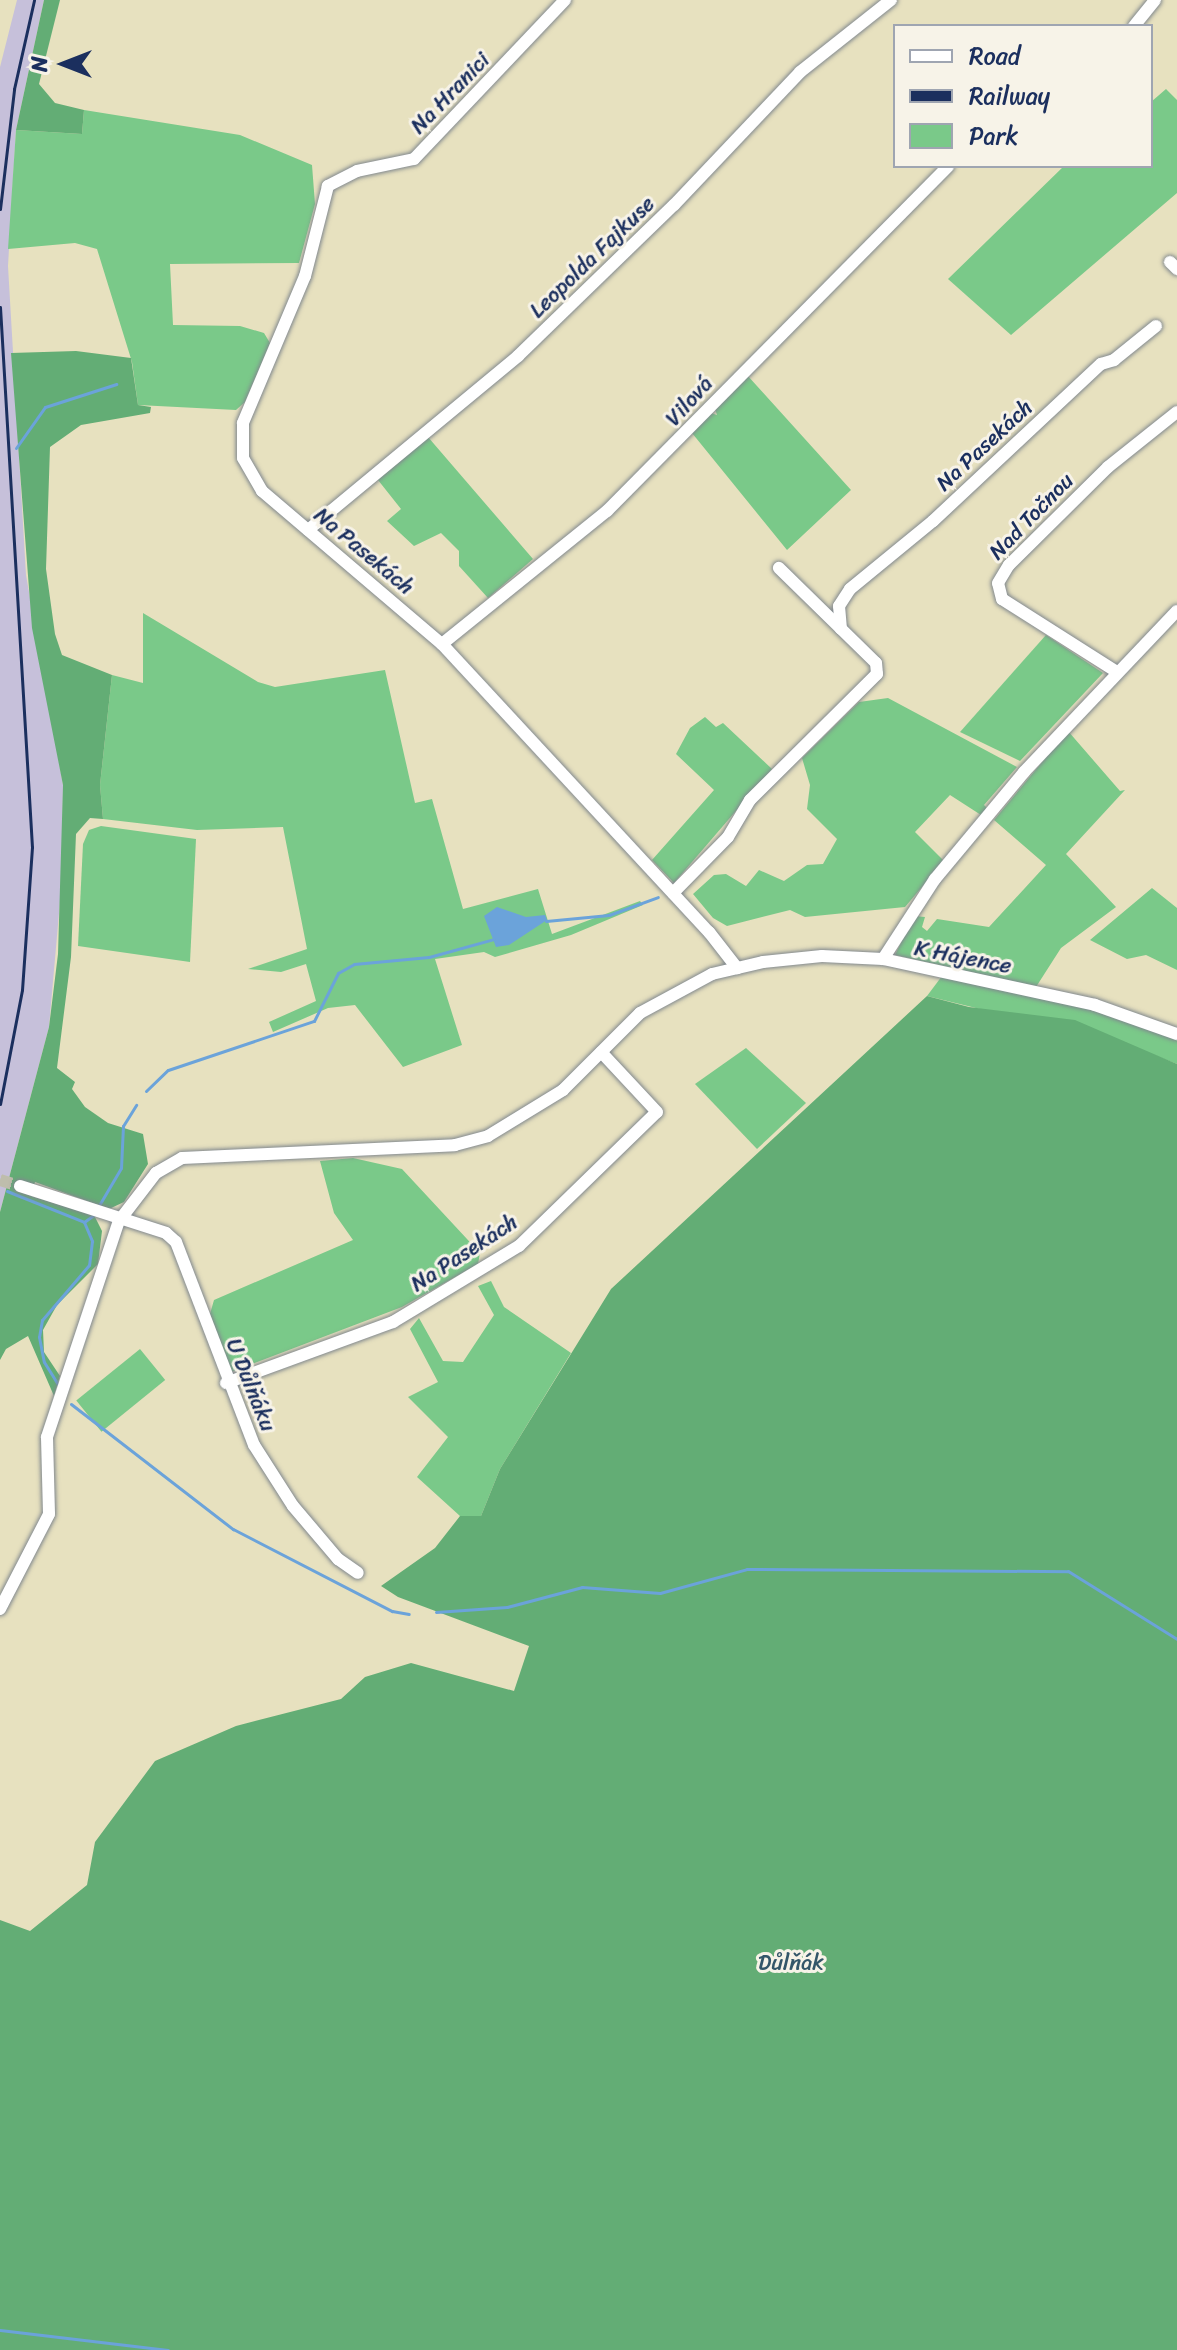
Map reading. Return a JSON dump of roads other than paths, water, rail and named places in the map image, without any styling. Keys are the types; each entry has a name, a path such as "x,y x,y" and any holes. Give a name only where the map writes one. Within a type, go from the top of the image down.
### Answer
{"street":[{"name":"Na Hranici","path":"342,176 414,159 565,0"},
{"name":"Leopolda Fajkuse","path":"308,530 518,356 674,205 800,72 891,0"},
{"path":"1136,24 1155,0"},
{"name":"Vilová","path":"442,644 607,511 946,168"},
{"name":"Na Pasekách","path":"342,176 328,186 305,276 251,401 241,440 243,458 262,491 442,644 673,893 737,968"},
{"name":"Na Pasekách","path":"842,598 1101,364 1114,360 1156,326"},
{"name":"Nad Točnou","path":"1117,672 1002,599 998,583 1009,565 1108,467 1177,412"},
{"path":"673,893 728,837 750,800 874,680 876,663 779,568"},
{"path":"814,602 842,598 841,629"},
{"path":"883,959 935,879 1117,672 1177,611"},
{"name":"K Hájence","path":"737,968 822,956 883,959 1095,1005 1177,1034"},
{"path":"0,1609 49,1514 47,1437 119,1221 156,1173 182,1158 455,1145 488,1136 563,1090 640,1013 712,974 737,968"},
{"name":"Na Pasekách","path":"226,1383 393,1322 519,1246 657,1112 601,1052"},
{"name":"U Důlňáku","path":"20,1186 119,1221 166,1233 176,1242 226,1383 254,1445 293,1506 338,1559 358,1573"}],"water":[{"path":"497,907 526,917 545,915 547,920 509,945 496,947 484,916"}],"waterway":[{"path":"16,448 45,407 116,384"},
{"path":"546,921 609,915 658,897"},
{"path":"146,1091 168,1070 314,1021 338,973 354,964 429,957 494,939"},
{"path":"98,1207 121,1168 123,1126 136,1105"},
{"path":"7,1191 84,1222 92,1241 89,1265 42,1320 39,1337 44,1362 60,1388"},
{"path":"84,1222 95,1214"},
{"path":"71,1404 233,1529 392,1611 409,1614"},
{"path":"436,1612 507,1607 582,1587 660,1593 747,1569 1068,1571 1177,1639"},
{"path":"0,2330 168,2350"}],"tunnel":[{"path":"0,1180 20,1186"}],"railway":[{"path":"0,209 14,89 34,0"},
{"path":"0,307 32,847 22,990 0,1104"}],"park label":[{"name":"Důlňák","path":"791,1963"}]}
